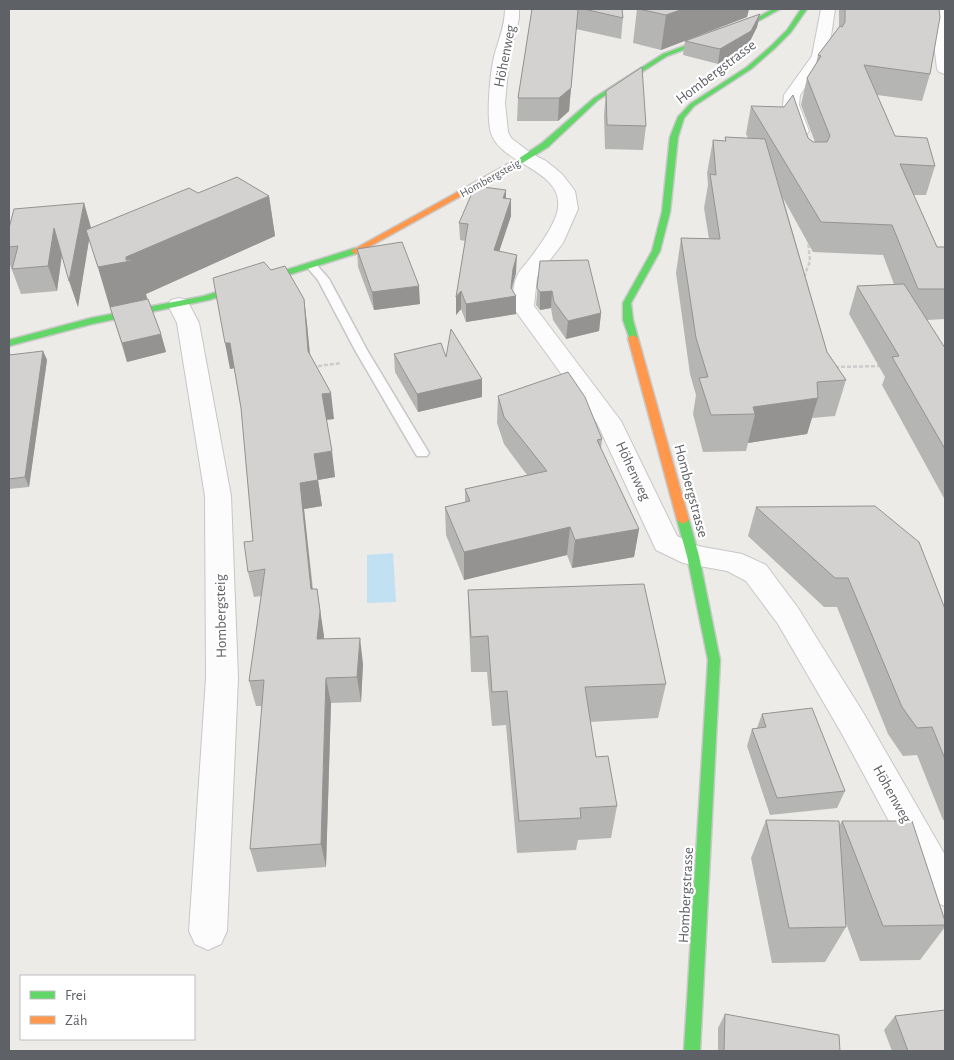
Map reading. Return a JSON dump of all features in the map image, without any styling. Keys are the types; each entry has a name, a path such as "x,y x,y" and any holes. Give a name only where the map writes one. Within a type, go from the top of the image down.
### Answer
{"street":[{"name":"Höhenweg","path":"512,9 512,18 501,59 497,103 499,132 504,141 526,158 540,165 566,191 568,209 553,243 527,276 523,306 609,421 666,542 693,556 732,561 756,573 788,616 833,690 945,889"},
{"name":"Hombergsteig","path":"9,343 91,321 179,305 206,298 358,250 526,158 545,145 596,99 665,54 751,23 778,9"},
{"name":"Hombergstrasse","path":"692,1051 714,660 693,556 628,320 627,303 656,251 666,212 674,137 681,116 692,105 755,63 788,31 804,9"},
{"path":"805,148 791,105 792,95 820,56 828,9"},
{"path":"937,9 945,69"},
{"name":"Hombergsteig","path":"179,305 188,323 218,496 222,678 208,931"}],"lane":[{"path":"311,265 323,279 361,350 422,453"}],"path":[{"path":"803,283 810,261 808,232"},
{"path":"303,369 340,363"},
{"path":"831,367 885,366"}],"water":[{"path":"393,553 396,602 367,603 367,555"}],"building":[{"path":"532,9 578,9 571,88 559,98 518,98"},
{"path":"584,9 622,9 623,18"},
{"path":"639,9 683,9 666,15"},
{"path":"845,9 939,9 940,17 930,74 864,65 895,136 927,138 935,166 900,164 937,247 945,247 945,289 918,289 892,225 821,222 751,106 784,107 793,95 808,138 813,142 827,142 830,136 807,78 821,56 818,55 845,22"},
{"path":"760,14 751,31 720,49 685,41"},
{"path":"642,67 646,126 607,125 606,91"},
{"path":"725,137 765,139 827,352 846,380 817,382 818,398 753,407 755,414 711,415 699,378 708,377 696,338 681,238 720,239 710,174 716,175 713,140 726,141"},
{"path":"237,177 269,196 126,257 126,260 136,260 98,267 86,230 189,188 198,193"},
{"path":"475,186 506,190 503,198 511,199 494,250 517,255 511,288 516,296 466,304 461,291 456,297 468,224 459,223"},
{"path":"84,203 69,281 54,228 48,266 12,269 18,246 9,247 9,228 14,209"},
{"path":"402,242 419,286 372,292 357,249"},
{"path":"588,260 601,313 568,321 554,302 552,291 540,292 537,288 540,261"},
{"path":"264,262 271,270 285,266 304,299 308,351 331,393 322,394 332,451 314,454 318,480 300,483 311,589 317,589 320,611 317,639 360,638 357,677 326,678 321,844 250,849 264,680 249,681 265,569 248,572 244,542 253,541 241,408 230,343 225,343 213,278"},
{"path":"904,284 945,348 945,449 892,357 899,356 857,286"},
{"path":"148,299 161,334 122,343 110,307"},
{"path":"451,329 482,379 417,394 394,354 441,343 446,357"},
{"path":"43,351 25,477 9,479 9,355"},
{"path":"568,372 585,397 602,439 597,440 639,529 575,540 570,527 464,552 445,507 470,501 465,489 547,471 504,417 498,396"},
{"path":"875,506 919,542 945,609 945,759 932,727 917,728 902,707 848,578 835,578 756,507"},
{"path":"644,584 666,684 585,687 596,757 608,756 617,806 580,808 581,818 519,821 507,691 492,692 488,636 471,637 468,590"},
{"path":"812,708 845,791 777,798 752,729 766,727 762,714"},
{"path":"766,820 839,821 846,927 789,928"},
{"path":"842,821 912,821 945,925 883,926"},
{"path":"945,1010 945,1051 908,1051 895,1016"},
{"path":"725,1014 839,1035 840,1051 724,1051"}],"traffic: fast":[{"path":"513,165 545,145 596,99 665,55 751,23 777,9"},
{"path":"633,338 628,320 627,303 656,251 666,212 674,137 681,117 692,105 749,68 773,47 789,31 804,9"},
{"path":"9,343 91,321 206,298 355,251"},
{"path":"683,520 693,556 714,660 692,1051"}],"traffic: slow":[{"path":"355,251 513,165"},
{"path":"633,338 683,520"}]}
